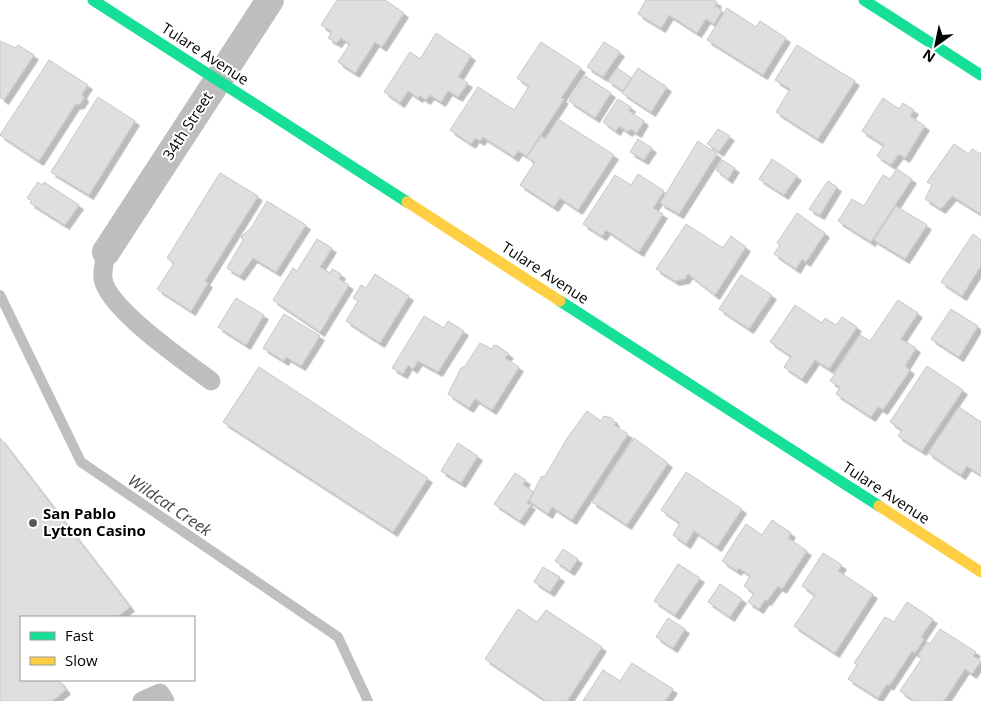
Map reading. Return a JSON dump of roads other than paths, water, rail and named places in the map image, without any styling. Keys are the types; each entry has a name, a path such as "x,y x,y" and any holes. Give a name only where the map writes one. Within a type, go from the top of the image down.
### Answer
{"street":[{"name":"Tulare Avenue","path":"93,0 981,572"},
{"name":"34th Street","path":"106,252 270,0"},
{"path":"864,0 981,75"}],"lane":[{"path":"106,252 103,278 106,286 125,312 212,381"},
{"path":"142,701 160,693 165,701"}],"waterway":[{"name":"Wildcat Creek","path":"0,295 81,462 338,637 368,701"}],"place":[{"name":"San Pablo Lytton Casino","path":"33,523"}]}
